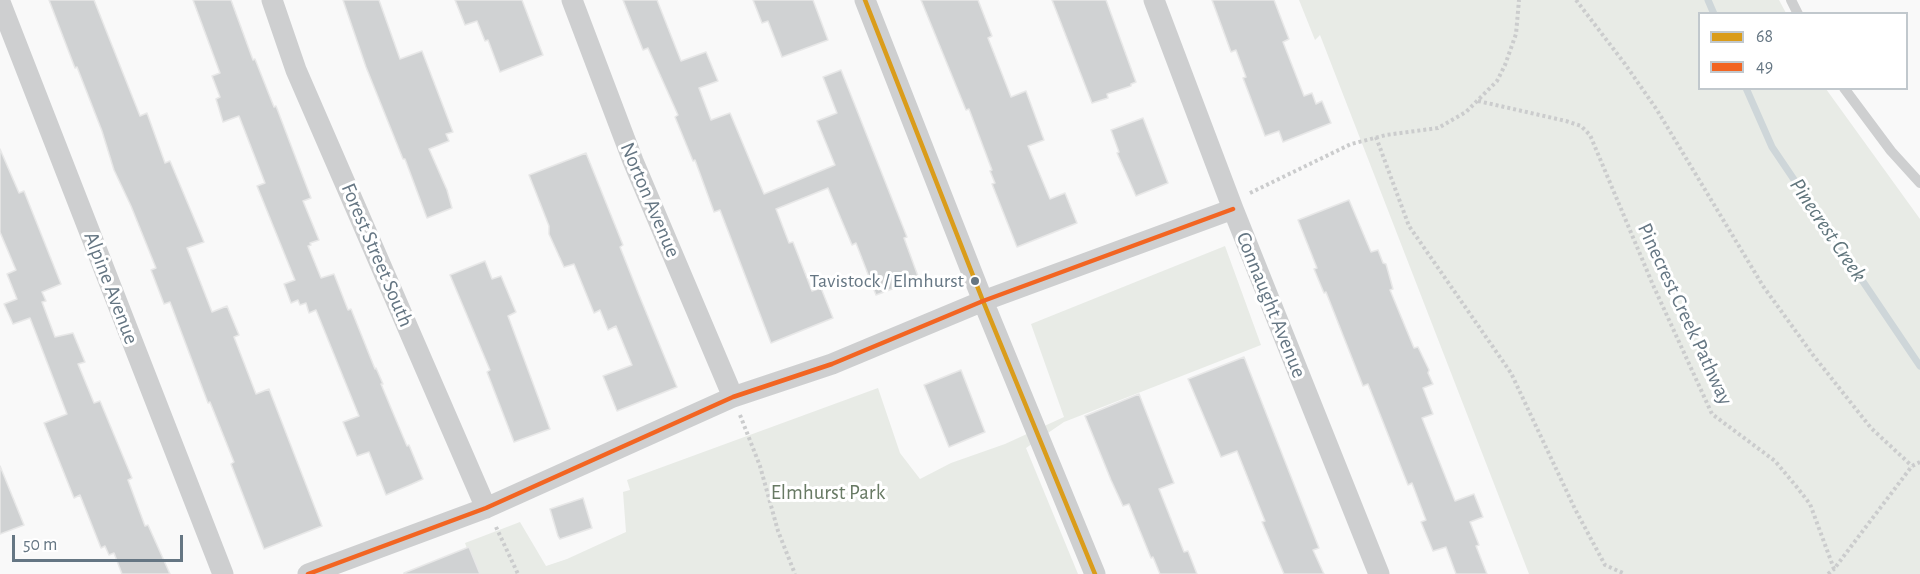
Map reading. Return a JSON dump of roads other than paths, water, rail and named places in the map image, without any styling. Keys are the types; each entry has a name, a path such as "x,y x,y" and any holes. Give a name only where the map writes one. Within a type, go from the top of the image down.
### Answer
{"street":[{"name":"Forest Street South","path":"272,0 296,70 486,508"},
{"name":"Norton Avenue","path":"572,0 633,161 733,397"},
{"path":"864,0 983,301 1095,574"},
{"name":"Connaught Avenue","path":"1154,0 1232,206 1379,574"},
{"name":"Alpine Avenue","path":"0,2 223,574"},
{"path":"308,574 486,508 733,397 832,364 983,301 1232,206"}],"lane":[{"path":"1845,90 1891,151 1920,183"}],"waterway":[{"name":"Pinecrest Creek","path":"1708,0 1713,12"},
{"name":"Pinecrest Creek","path":"1747,90 1772,147 1920,366"}],"place":[{"name":"Tavistock / Elmhurst","path":"975,281"}],"park label":[{"name":"Elmhurst Park","path":"828,493"}]}
